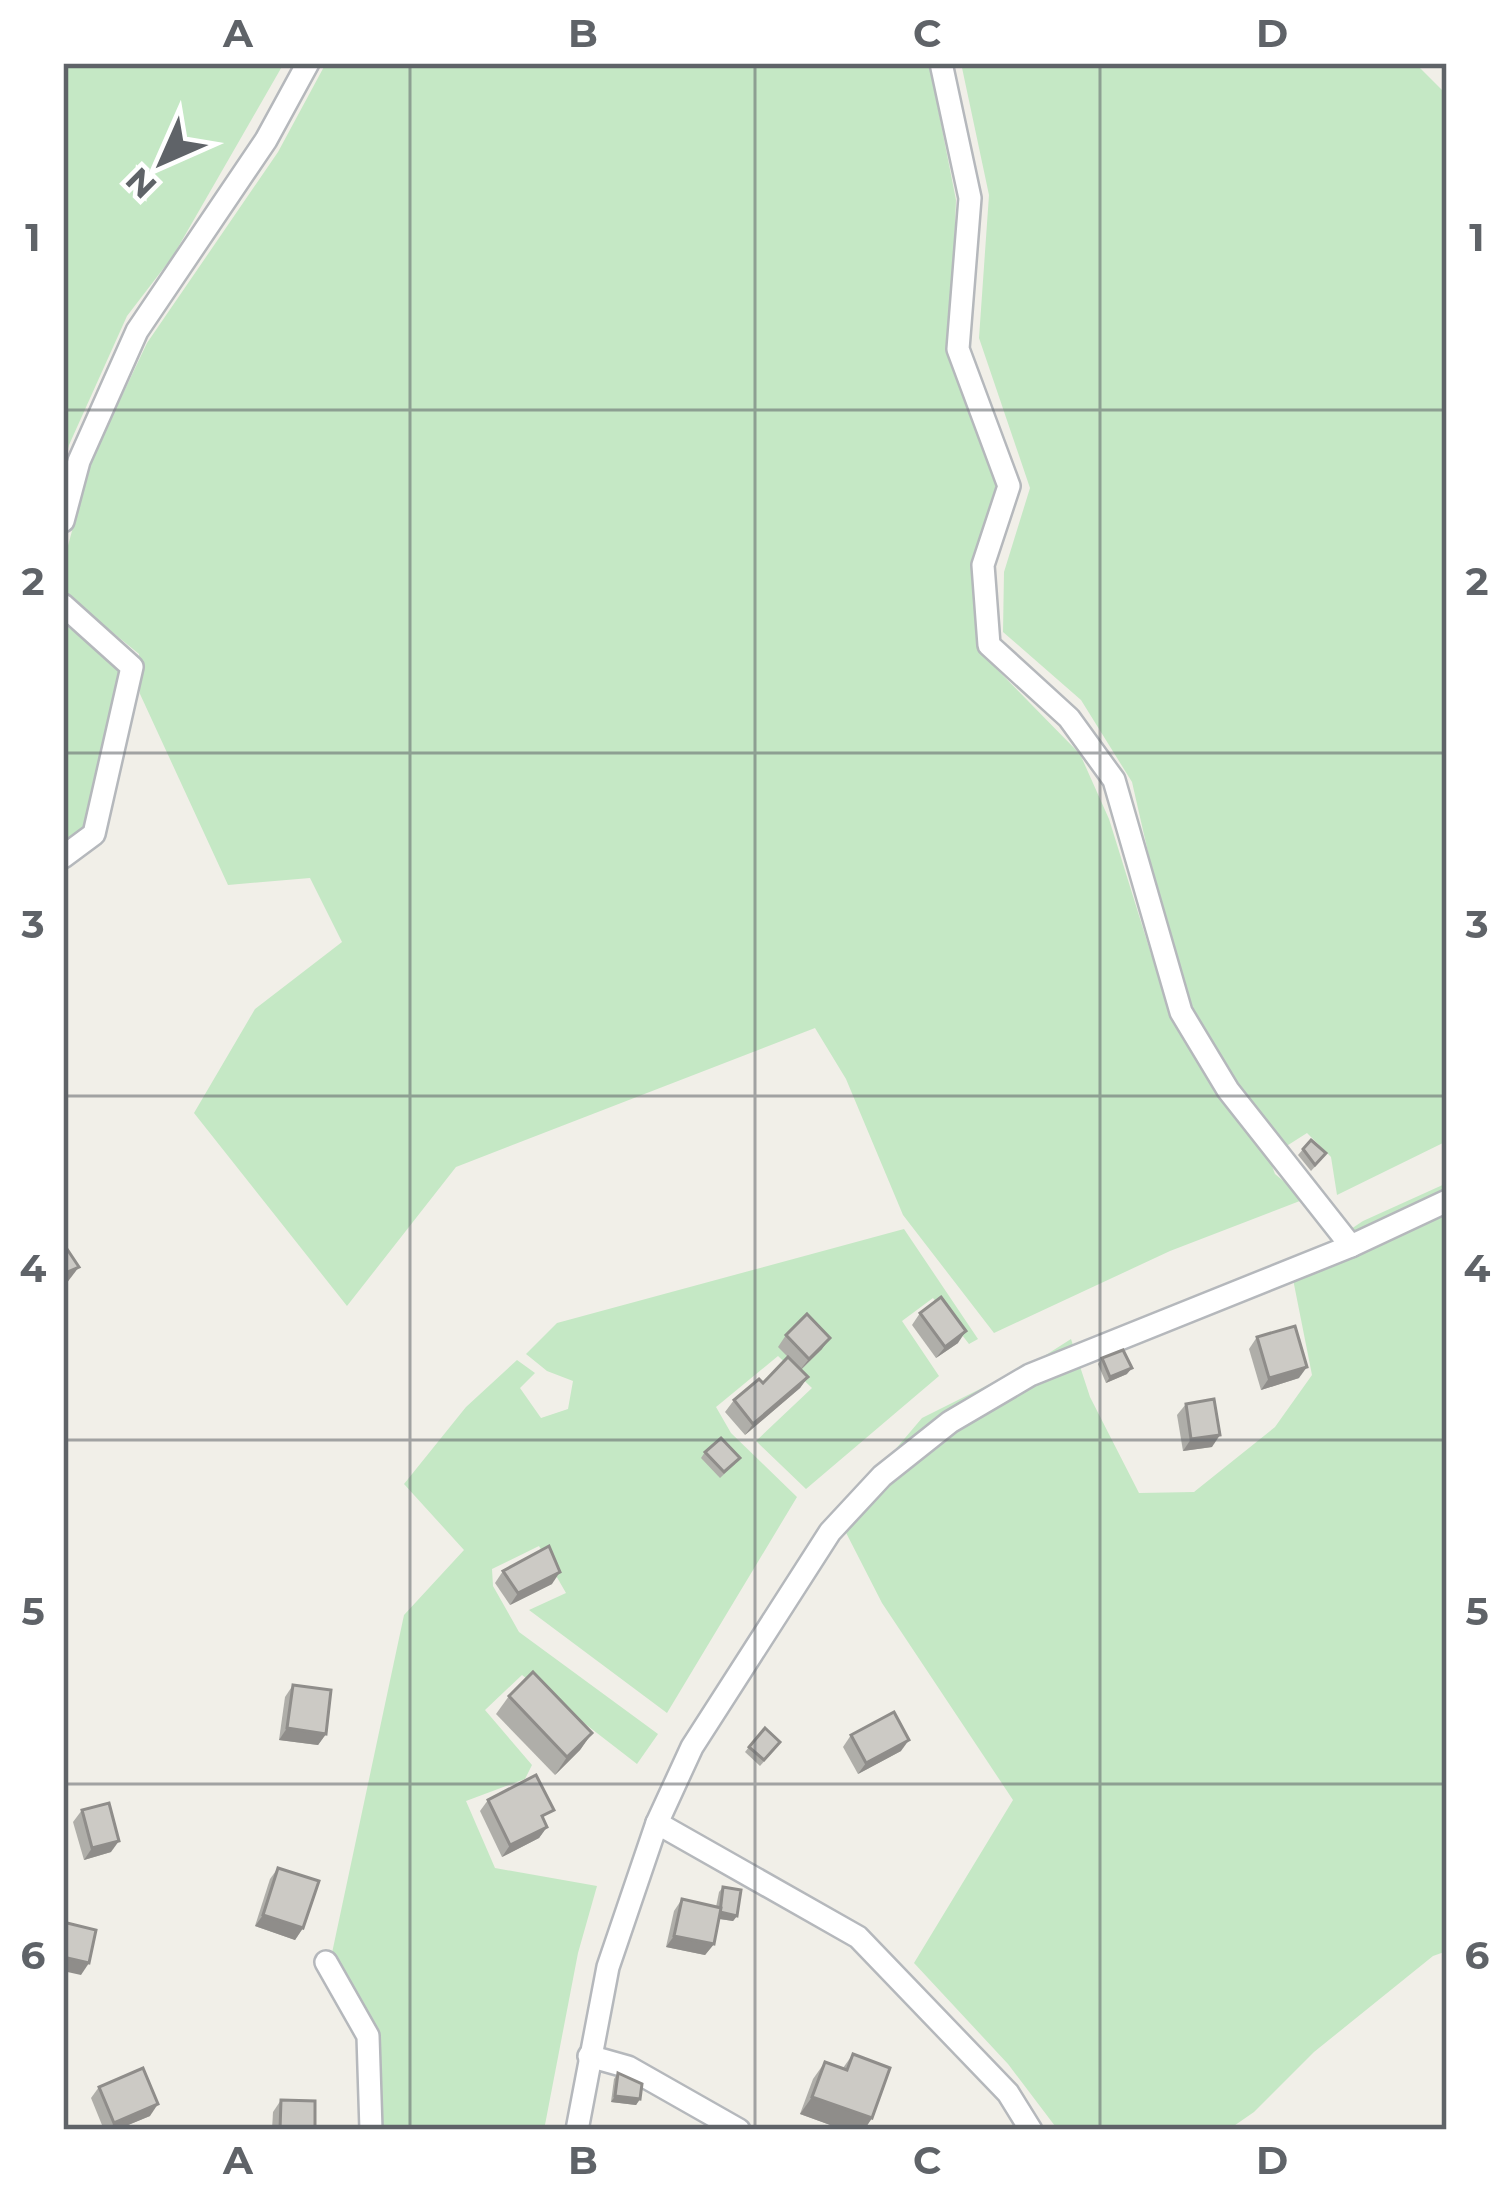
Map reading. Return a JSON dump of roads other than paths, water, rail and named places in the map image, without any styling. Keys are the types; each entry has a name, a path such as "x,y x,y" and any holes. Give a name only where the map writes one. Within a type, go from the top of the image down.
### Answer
{"street":[{"path":"63,520 79,460 137,332 266,140 308,63"},
{"path":"941,63 970,198 958,349 1009,486 983,565 989,645 1069,718 1114,780 1181,1012 1228,1090 1351,1246"},
{"path":"63,604 132,667 94,834 63,857"},
{"path":"577,2130 608,1967 657,1823 692,1747 830,1532 882,1476 950,1422 1030,1376 1351,1246 1447,1201"},
{"path":"657,1823 858,1937 1008,2093 1031,2130"},
{"path":"326,1962 368,2036 370,2130"},
{"path":"589,2056 628,2067 739,2130"}]}
